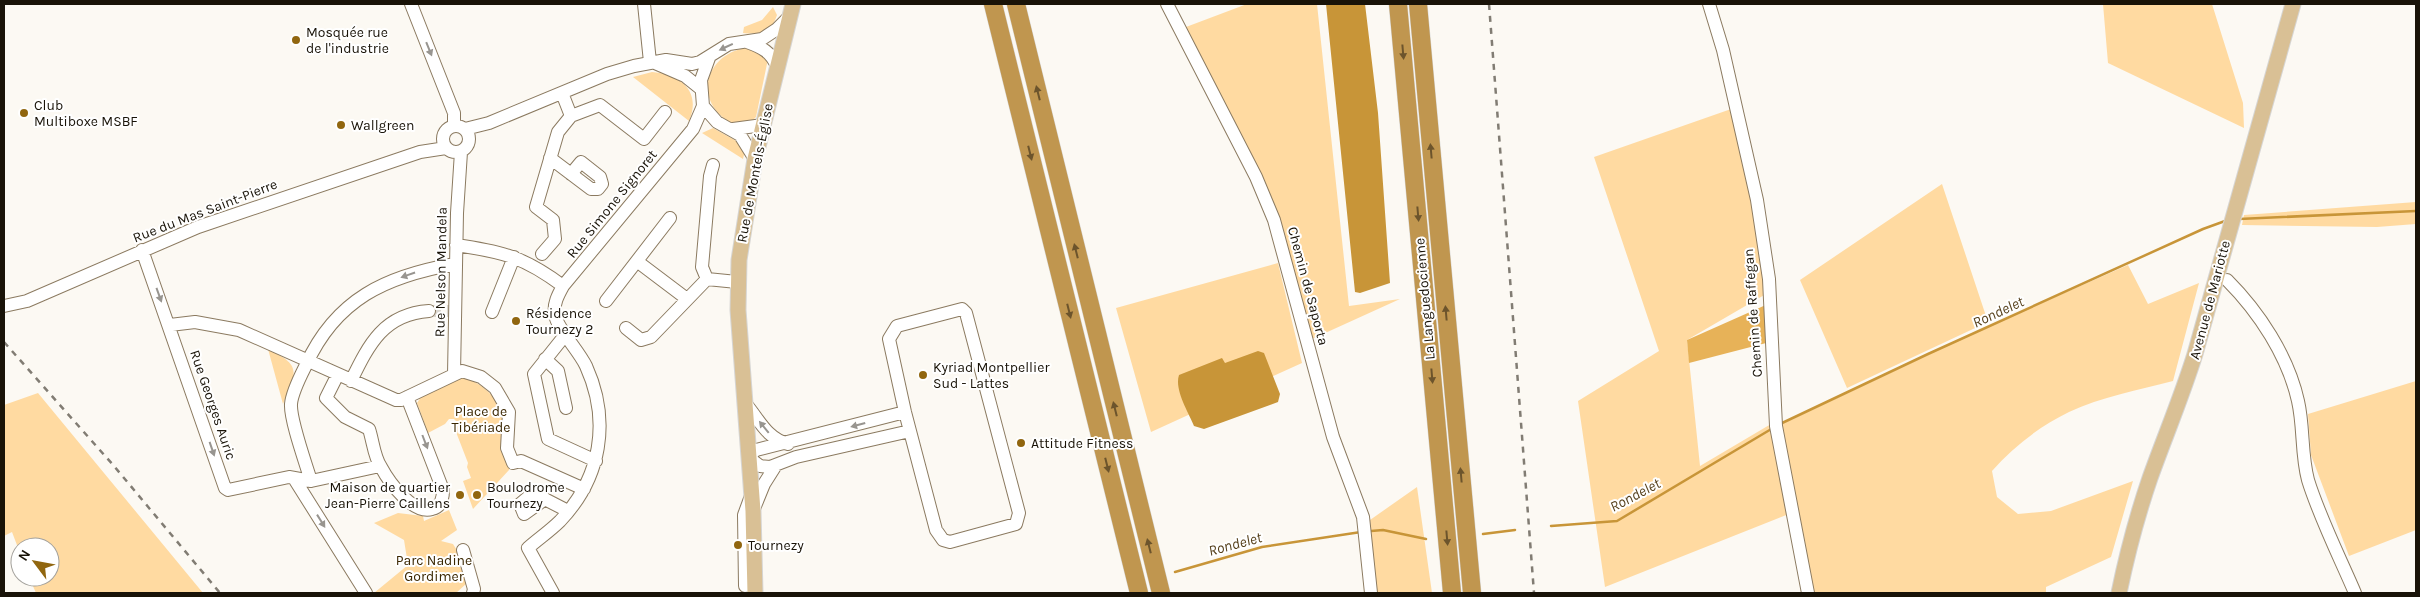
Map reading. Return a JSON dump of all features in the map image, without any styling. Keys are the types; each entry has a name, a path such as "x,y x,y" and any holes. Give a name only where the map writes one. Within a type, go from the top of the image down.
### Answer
{"highway":[{"path":"993,4 1139,593"},
{"path":"1016,4 1161,593"},
{"name":"La Languedocienne","path":"1398,4 1452,593"},
{"name":"La Languedocienne","path":"1418,4 1472,593"}],"main road":[{"name":"Avenue de Mariotte","path":"2119,593 2128,546 2150,478 2183,393 2195,354 2293,4"},
{"name":"Rue de Montels-Église","path":"747,591 755,570 737,282 741,240 755,159 792,9"}],"street":[{"path":"411,4 468,146 454,151"},
{"path":"644,4 652,62"},
{"name":"Chemin de Saporta","path":"1167,4 1256,177 1274,220 1333,438 1363,516 1371,593"},
{"name":"Chemin de Raffegan","path":"1709,4 1723,50 1757,200 1769,279 1776,426 1808,593"},
{"path":"463,131 489,123 606,74 652,62 666,60 692,64 709,58 730,44 747,42 770,35 792,9"},
{"path":"747,42 767,51 773,56 777,67"},
{"path":"709,58 702,73 700,88 703,106 717,122 733,129 746,141 755,159"},
{"path":"652,62 684,76 700,88"},
{"path":"562,93 571,116"},
{"path":"542,254 555,239 553,220 536,207 558,132 571,116 600,105 644,139 665,112"},
{"name":"Rue Simone Signoret","path":"566,334 556,320 554,312 556,300 564,286 693,129 703,106"},
{"path":"693,129 717,122"},
{"path":"733,129 763,125"},
{"name":"Rue du Mas Saint-Pierre","path":"9,305 235,214 420,152 444,135 463,131"},
{"name":"Rue Nelson Mandela","path":"444,135 443,142 454,151 459,170 455,264 454,374"},
{"name":"Rue du Mas Saint-Pierre","path":"420,152 454,151"},
{"path":"550,158 571,174"},
{"path":"707,280 702,267 710,176 713,165"},
{"path":"606,301 638,262 670,218"},
{"path":"456,245 498,251 514,257 540,269 564,286"},
{"name":"Rue Georges Auric","path":"142,250 170,325 225,488 228,490 289,477 295,480 311,481 380,466"},
{"path":"492,312 514,257"},
{"path":"638,262 687,299"},
{"path":"311,481 291,404 313,348 332,322 356,300 388,282 425,269 455,264"},
{"path":"626,328 641,340 651,337 707,280 737,282"},
{"path":"2227,280 2265,327 2290,375 2298,402 2303,458 2309,481 2355,593"},
{"path":"962,309 966,313 1019,513 1016,524 950,542 942,540 936,530 910,431 889,339 897,326 962,309"},
{"path":"351,381 367,348 376,336 411,312 429,311"},
{"path":"170,325 195,322 239,330 390,398 401,400 462,371 481,377 495,388 509,412 507,448 513,463 521,461 584,489"},
{"path":"553,593 528,548 559,522 584,489 593,472 596,461 600,425 597,395 582,358 566,334 534,374 548,439 596,461"},
{"path":"545,359 558,371 566,408"},
{"path":"338,374 326,398 345,417 369,429 380,466 410,505 429,510 436,508 441,503 443,490 407,397"},
{"path":"745,403 766,431 778,441 788,444"},
{"path":"905,412 788,444 756,450 748,458 760,466 776,465 806,455 910,431"},
{"path":"752,503 776,465"},
{"path":"295,480 366,593"},
{"path":"545,499 568,511"},
{"name":"Rue de Montels-Église","path":"747,591 744,515 752,503"},
{"path":"463,550 474,589 473,593"}],"green space":[{"path":"1247,4 1317,4 1349,306 1400,299 1312,339 1279,219 1186,27"},
{"path":"2103,4 2212,4 2243,103 2244,128 2108,63"},
{"path":"773,7 777,15 775,21 768,29 759,33 743,33 744,27 762,20"},
{"path":"747,48 768,59 756,117 753,120 734,123 721,116 711,103 708,81 717,63 736,51"},
{"path":"652,72 671,76 686,86 693,101 689,121 633,77"},
{"path":"1734,108 1754,188 1766,294 1687,340 1700,466 1771,424 1789,514 1605,587 1578,401 1659,351 1594,157"},
{"path":"713,128 740,143 745,150 743,159 702,133"},
{"path":"1942,184 1988,322 1847,388 1800,280"},
{"path":"2416,202 2416,224 2377,227 2242,225 2244,215"},
{"path":"1278,263 1302,363 1151,432 1116,308"},
{"path":"2128,265 2148,304 2199,283 2173,381 2107,398 2069,412 2028,438 1992,471 1997,497 2018,514 2051,511 2133,481 2111,557 2046,587 2046,593 1812,593 1780,425 1989,326"},
{"path":"268,349 287,360 292,365 294,371 283,404"},
{"name":"Place de Tibériade","path":"462,376 477,383 496,400 504,422 509,463 509,470 473,509 463,481 471,478 467,467 468,463 456,432 458,423 454,419 449,419 445,424 428,433 417,403 421,397"},
{"path":"2416,381 2416,530 2349,556 2311,455 2308,414"},
{"path":"38,393 203,593 36,593 33,587 60,587 60,537 14,537 12,532 4,536 4,405"},
{"path":"1417,487 1432,593 1376,593 1370,520"},
{"name":"Parc Nadine Gordimer","path":"449,510 457,530 441,541 453,544 458,552 459,565 465,576 466,584 456,593 374,593 408,565 404,540 374,523 398,513 423,516 424,521"}],"shaded area":[{"path":"1326,4 1365,4 1378,113 1390,283 1360,293 1355,292"},
{"path":"1768,304 1770,342 1689,363 1687,340"},
{"path":"1258,351 1264,353 1280,394 1278,402 1204,429 1194,426 1180,394 1179,375 1222,358 1225,363"}],"waterway":[{"name":"Rondelet","path":"2239,219 2416,211"},
{"name":"Rondelet","path":"1780,424 1928,354 2203,229 2225,221"},
{"name":"Rondelet","path":"1551,526 1617,521 1773,428"},
{"path":"1371,531 1383,530 1426,539"},
{"path":"1483,534 1515,530"},
{"name":"Rondelet","path":"1175,572 1262,547 1361,532"}],"tunnel":[{"path":"429,311 454,311"}],"railway":[{"path":"1489,4 1534,593"},
{"path":"4,342 114,466 220,593"}],"place":[{"name":"Mosquée rue de l'industrie","path":"296,40"},
{"name":"Club Multiboxe MSBF","path":"24,113"},
{"name":"Wallgreen","path":"341,125"},
{"name":"Résidence Tournezy 2","path":"516,321"},
{"name":"Kyriad Montpellier Sud - Lattes","path":"923,375"},
{"name":"Attitude Fitness","path":"1021,443"},
{"name":"Maison de quartier Jean-Pierre Caillens","path":"460,495"},
{"name":"Boulodrome Tournezy","path":"477,495"},
{"name":"Tournezy","path":"738,545"}]}
